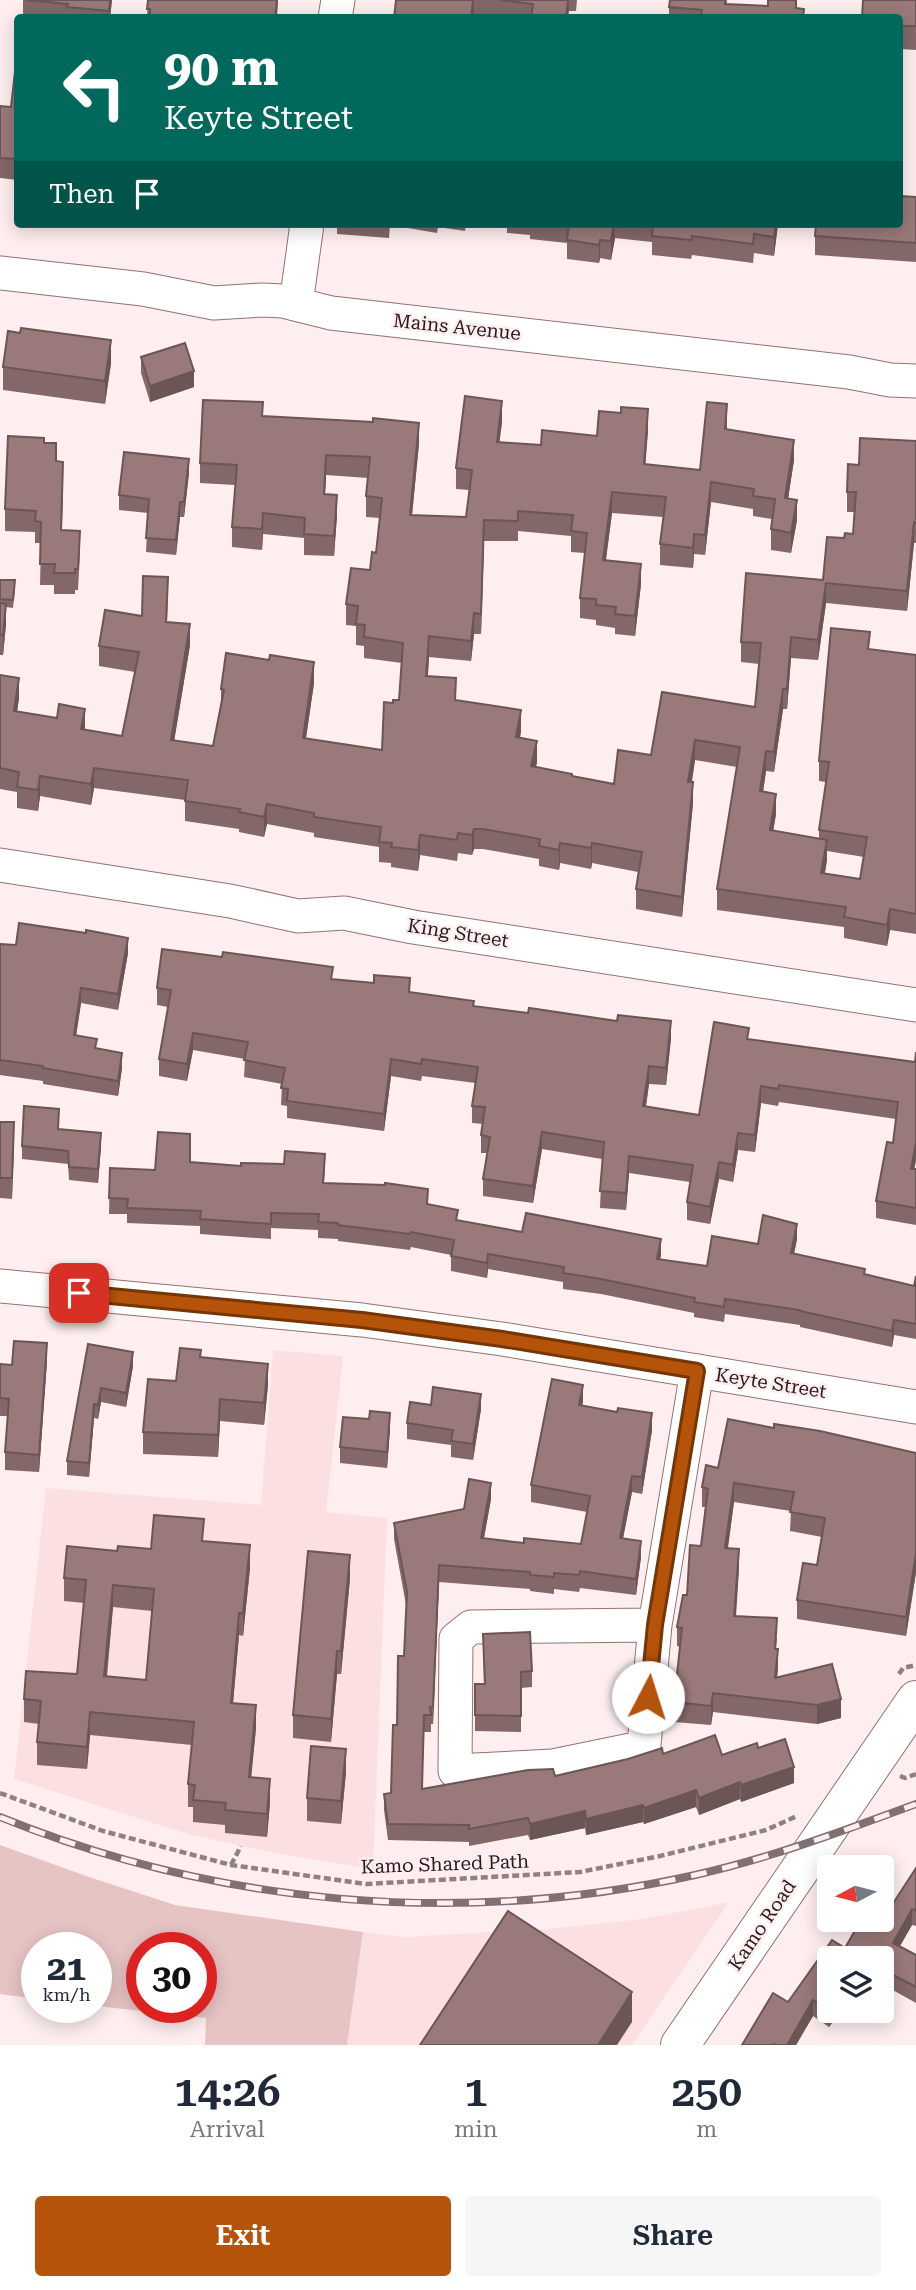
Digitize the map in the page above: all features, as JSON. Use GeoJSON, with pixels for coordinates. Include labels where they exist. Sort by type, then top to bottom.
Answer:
{"type":"FeatureCollection","features":[{"type":"Feature","properties":{"kind":"main road","name":"Kamo Road"},"geometry":{"type":"LineString","coordinates":[[680,2045],[914,1677]]}},
{"type":"Feature","properties":{"kind":"street"},"geometry":{"type":"LineString","coordinates":[[296,304],[306,228]]}},
{"type":"Feature","properties":{"kind":"street","name":"Mains Avenue"},"geometry":{"type":"LineString","coordinates":[[0,273],[143,289],[214,303],[273,300],[331,313],[916,381]]}},
{"type":"Feature","properties":{"kind":"street","name":"King Street"},"geometry":{"type":"LineString","coordinates":[[0,864],[230,901],[298,916],[356,915],[426,929],[916,1005]]}},
{"type":"Feature","properties":{"kind":"street","name":"Keyte Street"},"geometry":{"type":"LineString","coordinates":[[0,1286],[362,1320],[502,1339],[916,1407]]}},
{"type":"Feature","properties":{"kind":"street"},"geometry":{"type":"LineString","coordinates":[[655,1625],[471,1627],[456,1639],[455,1771],[553,1766],[644,1745],[655,1625],[697,1371]]}},
{"type":"Feature","properties":{"kind":"path","name":"Kamo Shared Path"},"geometry":{"type":"LineString","coordinates":[[0,1793],[103,1831],[231,1865],[366,1884],[580,1872],[766,1830],[796,1818],[805,1808]]}},
{"type":"Feature","properties":{"kind":"path"},"geometry":{"type":"LineString","coordinates":[[231,1865],[241,1846]]}},
{"type":"Feature","properties":{"kind":"shaded area"},"geometry":{"type":"Polygon","coordinates":[[[273,1350],[343,1356],[326,1512],[387,1518],[373,1869],[280,1854],[191,1835],[14,1779],[46,1488],[261,1505],[273,1350]]]}},
{"type":"Feature","properties":{"kind":"shaded area"},"geometry":{"type":"Polygon","coordinates":[[[0,1845],[175,1905],[363,1932],[347,2045],[205,2045],[206,2023],[217,2023],[217,1932],[126,1932],[126,2009],[112,2008],[112,1932],[21,1932],[21,1997],[0,1994],[0,1845]]]}},
{"type":"Feature","properties":{"kind":"shaded area"},"geometry":{"type":"Polygon","coordinates":[[[729,1902],[632,2045],[347,2045],[363,1932],[405,1937],[546,1929],[643,1919],[729,1902]]]}},
{"type":"Feature","properties":{"kind":"building"},"geometry":{"type":"Polygon","coordinates":[[[26,0],[110,0],[109,11],[26,0]]]}},
{"type":"Feature","properties":{"kind":"building"},"geometry":{"type":"Polygon","coordinates":[[[148,0],[277,0],[275,14],[150,14],[150,9],[147,9],[148,0]]]}},
{"type":"Feature","properties":{"kind":"building"},"geometry":{"type":"Polygon","coordinates":[[[396,0],[473,0],[471,14],[394,14],[396,0]]]}},
{"type":"Feature","properties":{"kind":"building"},"geometry":{"type":"Polygon","coordinates":[[[499,0],[568,0],[566,14],[532,14],[533,4],[499,0]]]}},
{"type":"Feature","properties":{"kind":"building"},"geometry":{"type":"Polygon","coordinates":[[[670,0],[725,0],[725,4],[768,6],[768,0],[796,0],[796,8],[804,9],[803,14],[701,14],[702,10],[669,7],[670,0]]]}},
{"type":"Feature","properties":{"kind":"building"},"geometry":{"type":"Polygon","coordinates":[[[863,0],[916,0],[916,26],[903,26],[903,14],[862,14],[863,0]]]}},
{"type":"Feature","properties":{"kind":"building"},"geometry":{"type":"Polygon","coordinates":[[[14,80],[14,159],[0,158],[0,106],[11,107],[14,80]]]}},
{"type":"Feature","properties":{"kind":"building"},"geometry":{"type":"Polygon","coordinates":[[[903,196],[916,197],[916,243],[815,236],[816,228],[903,228],[903,196]]]}},
{"type":"Feature","properties":{"kind":"building"},"geometry":{"type":"Polygon","coordinates":[[[568,228],[613,228],[611,241],[600,240],[599,245],[567,240],[568,228]]]}},
{"type":"Feature","properties":{"kind":"building"},"geometry":{"type":"Polygon","coordinates":[[[653,228],[775,228],[774,237],[754,234],[753,244],[692,236],[691,240],[652,236],[653,228]]]}},
{"type":"Feature","properties":{"kind":"building"},"geometry":{"type":"Polygon","coordinates":[[[21,328],[111,340],[105,381],[3,367],[8,331],[20,333],[21,328]]]}},
{"type":"Feature","properties":{"kind":"building"},"geometry":{"type":"Polygon","coordinates":[[[185,343],[194,371],[150,386],[141,357],[185,343]]]}},
{"type":"Feature","properties":{"kind":"building"},"geometry":{"type":"Polygon","coordinates":[[[465,396],[502,401],[497,442],[541,445],[542,430],[597,436],[599,411],[621,413],[621,407],[648,409],[644,464],[700,470],[707,402],[727,404],[725,429],[794,440],[785,498],[797,500],[791,533],[771,529],[775,499],[753,496],[754,489],[711,482],[705,535],[694,534],[693,548],[660,544],[666,497],[612,492],[603,560],[641,564],[635,616],[615,614],[616,607],[596,605],[596,599],[580,598],[587,533],[571,531],[573,515],[518,511],[518,521],[484,520],[481,614],[474,613],[471,641],[429,636],[426,676],[456,678],[455,700],[521,710],[516,737],[537,741],[531,766],[614,784],[618,750],[651,755],[662,692],[755,707],[761,643],[741,642],[746,573],[823,580],[827,537],[844,538],[845,533],[853,534],[856,492],[847,492],[848,464],[859,465],[860,438],[916,441],[916,523],[914,522],[907,591],[826,583],[818,640],[791,637],[787,689],[783,689],[774,752],[766,751],[760,791],[776,794],[770,830],[827,840],[821,873],[860,879],[867,837],[819,830],[829,762],[819,761],[831,628],[870,632],[868,649],[916,655],[916,914],[890,909],[887,925],[844,917],[846,907],[717,889],[740,747],[695,740],[688,782],[693,782],[682,897],[636,889],[642,852],[592,843],[591,848],[560,843],[559,850],[539,846],[540,839],[483,829],[474,829],[472,835],[458,833],[457,840],[420,835],[418,850],[391,847],[392,843],[379,842],[381,827],[314,817],[314,813],[267,804],[264,817],[239,812],[240,809],[185,801],[188,780],[94,768],[91,784],[40,776],[38,790],[17,787],[19,772],[0,768],[0,675],[19,678],[14,711],[57,718],[59,704],[85,709],[81,729],[122,736],[139,652],[99,646],[105,610],[142,616],[143,576],[168,577],[166,622],[190,624],[171,740],[213,746],[224,690],[221,689],[226,653],[269,660],[270,655],[314,662],[303,738],[382,750],[384,702],[393,703],[393,700],[399,700],[403,643],[364,637],[365,625],[356,624],[358,606],[346,604],[351,568],[370,570],[372,552],[376,553],[382,498],[366,496],[370,457],[326,455],[324,494],[337,495],[334,536],[304,534],[305,518],[263,513],[262,529],[232,527],[237,465],[200,463],[203,400],[263,402],[262,416],[373,422],[373,418],[419,423],[410,515],[466,517],[472,470],[456,468],[465,396]]]}},
{"type":"Feature","properties":{"kind":"building"},"geometry":{"type":"Polygon","coordinates":[[[8,436],[44,438],[44,443],[56,443],[56,461],[63,462],[61,530],[80,531],[78,569],[75,569],[75,573],[54,573],[55,564],[40,564],[41,522],[35,521],[36,511],[5,509],[8,436]]]}},
{"type":"Feature","properties":{"kind":"building"},"geometry":{"type":"Polygon","coordinates":[[[124,452],[189,459],[176,540],[146,538],[149,499],[119,495],[124,452]]]}},
{"type":"Feature","properties":{"kind":"building"},"geometry":{"type":"Polygon","coordinates":[[[0,580],[15,580],[13,600],[0,599],[0,580]]]}},
{"type":"Feature","properties":{"kind":"building"},"geometry":{"type":"Polygon","coordinates":[[[0,603],[6,604],[3,635],[0,635],[0,603]]]}},
{"type":"Feature","properties":{"kind":"building"},"geometry":{"type":"Polygon","coordinates":[[[19,923],[86,933],[86,930],[128,938],[118,994],[81,988],[74,1035],[97,1039],[95,1048],[122,1053],[118,1081],[0,1060],[0,944],[16,945],[19,923]]]}},
{"type":"Feature","properties":{"kind":"building"},"geometry":{"type":"Polygon","coordinates":[[[162,949],[222,957],[223,952],[333,967],[331,979],[374,983],[374,975],[410,978],[409,992],[474,1001],[473,1006],[528,1013],[529,1008],[617,1021],[618,1015],[671,1021],[666,1068],[649,1066],[643,1106],[699,1115],[714,1022],[749,1028],[747,1039],[915,1062],[916,1052],[916,1142],[911,1169],[916,1169],[916,1208],[876,1201],[887,1142],[893,1143],[898,1102],[779,1085],[778,1089],[761,1086],[755,1135],[738,1133],[733,1165],[719,1162],[710,1207],[687,1202],[693,1165],[629,1156],[626,1193],[600,1191],[604,1142],[542,1132],[533,1186],[483,1179],[490,1137],[481,1135],[485,1107],[472,1106],[478,1067],[422,1059],[421,1064],[391,1059],[384,1114],[287,1101],[288,1089],[281,1088],[285,1068],[244,1060],[248,1042],[193,1033],[187,1064],[159,1059],[171,990],[157,988],[162,949]]]}},
{"type":"Feature","properties":{"kind":"building"},"geometry":{"type":"Polygon","coordinates":[[[24,1106],[59,1109],[58,1129],[101,1133],[98,1169],[69,1167],[68,1151],[22,1146],[24,1106]]]}},
{"type":"Feature","properties":{"kind":"building"},"geometry":{"type":"Polygon","coordinates":[[[0,1122],[14,1122],[12,1178],[0,1178],[0,1122]]]}},
{"type":"Feature","properties":{"kind":"building"},"geometry":{"type":"Polygon","coordinates":[[[158,1132],[190,1134],[190,1162],[241,1166],[241,1163],[284,1164],[285,1151],[325,1154],[323,1183],[385,1183],[428,1189],[427,1204],[458,1210],[456,1220],[522,1232],[526,1213],[661,1239],[657,1259],[707,1266],[712,1236],[758,1244],[763,1215],[797,1224],[791,1253],[865,1269],[864,1274],[914,1286],[916,1276],[916,1324],[894,1320],[892,1331],[800,1310],[725,1299],[724,1307],[694,1302],[695,1298],[563,1273],[564,1267],[488,1254],[487,1263],[451,1256],[454,1240],[411,1232],[318,1222],[319,1214],[271,1213],[271,1224],[200,1219],[201,1211],[127,1208],[128,1199],[109,1198],[110,1168],[155,1170],[158,1132]]]}},
{"type":"Feature","properties":{"kind":"building"},"geometry":{"type":"Polygon","coordinates":[[[14,1341],[47,1343],[39,1455],[5,1452],[9,1399],[0,1398],[0,1364],[12,1365],[14,1341]]]}},
{"type":"Feature","properties":{"kind":"building"},"geometry":{"type":"Polygon","coordinates":[[[88,1344],[133,1352],[126,1393],[101,1388],[98,1405],[94,1404],[89,1463],[67,1461],[88,1344]]]}},
{"type":"Feature","properties":{"kind":"building"},"geometry":{"type":"Polygon","coordinates":[[[180,1348],[201,1350],[200,1357],[268,1364],[264,1403],[220,1399],[218,1435],[143,1432],[148,1379],[176,1381],[180,1348]]]}},
{"type":"Feature","properties":{"kind":"building"},"geometry":{"type":"Polygon","coordinates":[[[552,1379],[583,1385],[579,1405],[617,1412],[618,1408],[652,1413],[642,1477],[632,1476],[620,1538],[641,1541],[636,1579],[580,1571],[579,1575],[554,1573],[554,1577],[530,1575],[530,1572],[439,1565],[433,1707],[430,1707],[431,1715],[424,1715],[422,1789],[528,1770],[553,1769],[555,1776],[662,1748],[663,1754],[715,1735],[722,1755],[757,1743],[758,1748],[785,1739],[794,1767],[741,1785],[740,1782],[699,1798],[696,1790],[644,1808],[643,1805],[586,1819],[585,1811],[530,1824],[528,1818],[469,1829],[469,1825],[388,1824],[384,1794],[391,1793],[393,1725],[397,1725],[398,1656],[404,1656],[407,1592],[394,1523],[464,1509],[469,1479],[491,1483],[481,1538],[524,1543],[524,1538],[581,1544],[590,1496],[531,1485],[552,1379]]]}},
{"type":"Feature","properties":{"kind":"building"},"geometry":{"type":"Polygon","coordinates":[[[433,1387],[481,1394],[473,1444],[451,1441],[453,1430],[407,1423],[410,1402],[431,1405],[433,1387]]]}},
{"type":"Feature","properties":{"kind":"building"},"geometry":{"type":"Polygon","coordinates":[[[370,1411],[390,1413],[387,1452],[340,1447],[343,1417],[369,1419],[370,1411]]]}},
{"type":"Feature","properties":{"kind":"building"},"geometry":{"type":"Polygon","coordinates":[[[728,1419],[774,1428],[774,1424],[820,1431],[916,1453],[916,1553],[906,1617],[797,1600],[803,1563],[817,1565],[825,1518],[790,1512],[794,1492],[734,1483],[725,1548],[739,1549],[734,1616],[777,1618],[775,1678],[832,1664],[841,1699],[817,1705],[713,1693],[711,1706],[674,1702],[682,1628],[677,1627],[683,1595],[687,1595],[690,1545],[701,1546],[708,1489],[702,1487],[706,1465],[718,1468],[728,1419]]]}},
{"type":"Feature","properties":{"kind":"building"},"geometry":{"type":"Polygon","coordinates":[[[154,1515],[204,1519],[202,1541],[250,1545],[243,1613],[239,1613],[231,1703],[256,1705],[249,1777],[270,1779],[267,1814],[225,1810],[226,1803],[193,1800],[195,1785],[188,1784],[194,1722],[90,1712],[87,1747],[37,1742],[41,1701],[24,1699],[26,1671],[77,1674],[86,1580],[64,1578],[67,1546],[117,1551],[118,1546],[151,1549],[154,1515]],[[113,1585],[104,1676],[146,1680],[154,1589],[113,1585]]]}},
{"type":"Feature","properties":{"kind":"building"},"geometry":{"type":"Polygon","coordinates":[[[308,1551],[350,1555],[341,1651],[337,1651],[331,1719],[293,1715],[308,1551]]]}},
{"type":"Feature","properties":{"kind":"building"},"geometry":{"type":"Polygon","coordinates":[[[530,1632],[532,1671],[521,1672],[521,1716],[475,1715],[475,1684],[485,1684],[483,1634],[530,1632]]]}},
{"type":"Feature","properties":{"kind":"building"},"geometry":{"type":"Polygon","coordinates":[[[311,1746],[346,1749],[341,1801],[307,1798],[311,1746]]]}},
{"type":"Feature","properties":{"kind":"building"},"geometry":{"type":"Polygon","coordinates":[[[916,1868],[916,1911],[912,1909],[893,1943],[916,1955],[916,1987],[894,1975],[894,1946],[846,1946],[854,1932],[894,1932],[894,1902],[916,1868]]]}},
{"type":"Feature","properties":{"kind":"building"},"geometry":{"type":"Polygon","coordinates":[[[508,1911],[632,1992],[598,2045],[420,2045],[508,1911]]]}},
{"type":"Feature","properties":{"kind":"building"},"geometry":{"type":"Polygon","coordinates":[[[832,1940],[842,1946],[828,1946],[832,1940]]]}},
{"type":"Feature","properties":{"kind":"building"},"geometry":{"type":"Polygon","coordinates":[[[817,1961],[817,2003],[813,2000],[787,2045],[742,2045],[773,1993],[788,2002],[817,1961]]]}},
{"type":"Feature","properties":{"kind":"railway"},"geometry":{"type":"LineString","coordinates":[[0,1817],[84,1847],[169,1871],[255,1888],[343,1899],[431,1903],[519,1900],[608,1891],[695,1875],[779,1852],[916,1804]]}},
{"type":"Feature","properties":{"kind":"route"},"geometry":{"type":"LineString","coordinates":[[79,1293],[362,1320],[502,1339],[697,1371],[655,1625],[648,1697]]}}]}
